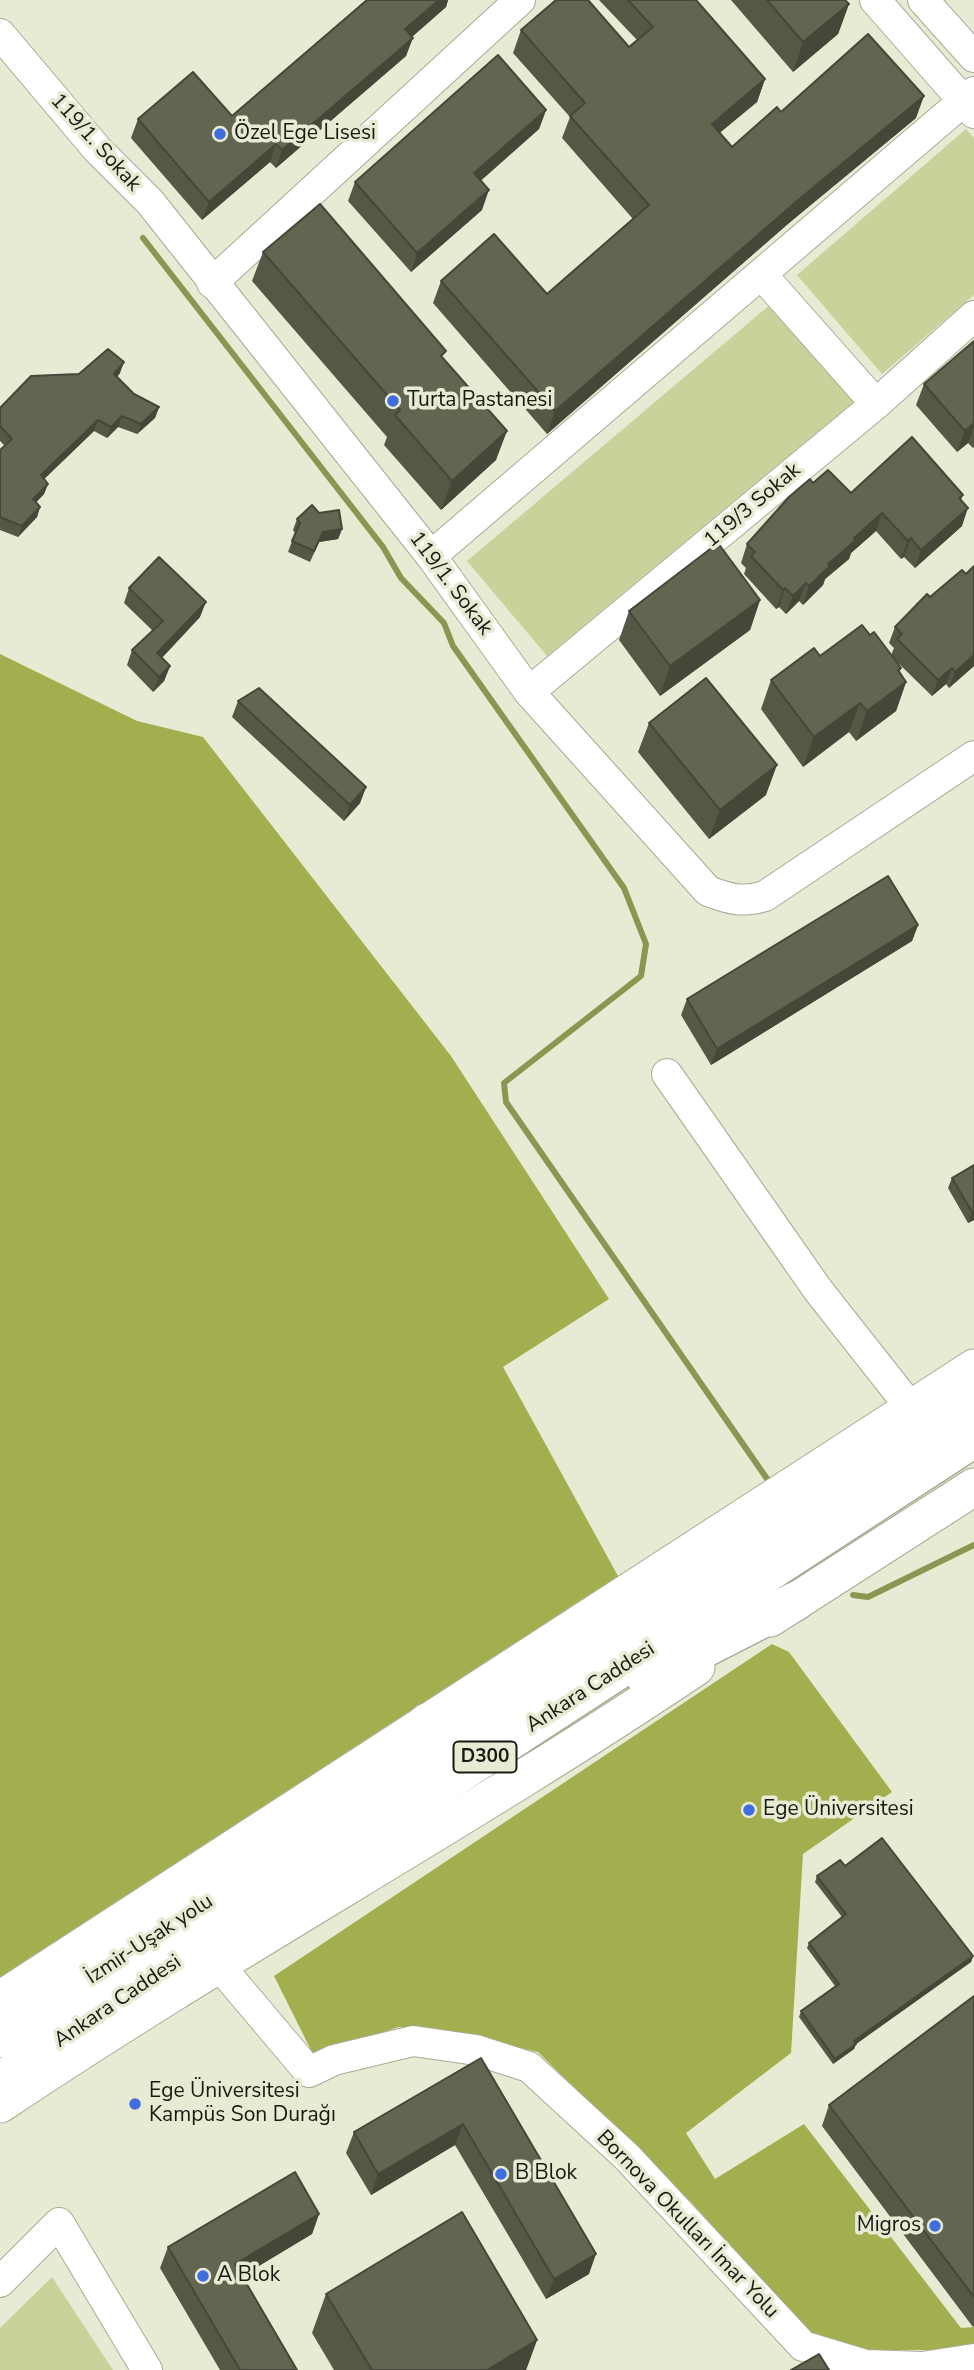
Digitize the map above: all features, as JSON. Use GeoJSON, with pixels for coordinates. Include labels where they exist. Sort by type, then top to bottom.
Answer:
{"type":"FeatureCollection","features":[{"type":"Feature","properties":{"kind":"highway","name":"Ankara Caddesi"},"geometry":{"type":"LineString","coordinates":[[300,1842],[974,1401]]}},
{"type":"Feature","properties":{"kind":"highway","name":"Ankara Caddesi"},"geometry":{"type":"LineString","coordinates":[[0,2081],[457,1775],[974,1438]]}},
{"type":"Feature","properties":{"kind":"highway"},"geometry":{"type":"LineString","coordinates":[[457,1775],[796,1601]]}},
{"type":"Feature","properties":{"kind":"highway"},"geometry":{"type":"LineString","coordinates":[[300,1842],[428,1722]]}},
{"type":"Feature","properties":{"kind":"highway","name":"İzmir-Uşak yolu"},"geometry":{"type":"LineString","coordinates":[[0,2038],[300,1842]]}},
{"type":"Feature","properties":{"kind":"main road"},"geometry":{"type":"LineString","coordinates":[[0,2000],[974,1368]]}},
{"type":"Feature","properties":{"kind":"main road","name":"Ankara Caddesi"},"geometry":{"type":"LineString","coordinates":[[0,2104],[217,1963],[609,1726],[974,1486]]}},
{"type":"Feature","properties":{"kind":"street"},"geometry":{"type":"LineString","coordinates":[[212,283],[520,0]]}},
{"type":"Feature","properties":{"kind":"street"},"geometry":{"type":"LineString","coordinates":[[431,556],[971,102],[875,0]]}},
{"type":"Feature","properties":{"kind":"street"},"geometry":{"type":"LineString","coordinates":[[923,0],[974,57]]}},
{"type":"Feature","properties":{"kind":"street","name":"119/1. Sokak"},"geometry":{"type":"LineString","coordinates":[[0,34],[97,149],[150,202],[431,556],[529,692],[708,891],[728,899],[748,901],[765,896],[974,756]]}},
{"type":"Feature","properties":{"kind":"street"},"geometry":{"type":"LineString","coordinates":[[762,275],[876,404]]}},
{"type":"Feature","properties":{"kind":"street","name":"119/3 Sokak"},"geometry":{"type":"LineString","coordinates":[[529,692],[876,404],[974,316]]}},
{"type":"Feature","properties":{"kind":"street"},"geometry":{"type":"LineString","coordinates":[[667,1074],[818,1290],[911,1408]]}},
{"type":"Feature","properties":{"kind":"street","name":"Bornova Okulları İmar Yolu"},"geometry":{"type":"LineString","coordinates":[[217,1963],[309,2072],[334,2060],[413,2041],[476,2050],[529,2067],[627,2157],[691,2222],[803,2346],[866,2365],[922,2367],[974,2359]]}},
{"type":"Feature","properties":{"kind":"street"},"geometry":{"type":"LineString","coordinates":[[0,2282],[59,2223],[147,2370]]}},
{"type":"Feature","properties":{"kind":"green space"},"geometry":{"type":"Polygon","coordinates":[[[966,129],[974,138],[974,295],[882,374],[797,275],[966,129]]]}},
{"type":"Feature","properties":{"kind":"green space"},"geometry":{"type":"Polygon","coordinates":[[[772,303],[857,399],[547,656],[467,561],[772,303]]]}},
{"type":"Feature","properties":{"kind":"green space"},"geometry":{"type":"Polygon","coordinates":[[[0,654],[137,721],[203,737],[451,1056],[609,1299],[503,1367],[618,1576],[0,1977],[0,654]]]}},
{"type":"Feature","properties":{"kind":"green space"},"geometry":{"type":"Polygon","coordinates":[[[772,1644],[789,1652],[892,1792],[803,1854],[791,2053],[686,2133],[715,2179],[804,2124],[961,2328],[974,2327],[974,2346],[936,2350],[860,2350],[812,2335],[690,2201],[538,2052],[439,2029],[399,2027],[313,2054],[274,1976],[772,1644]]]}},
{"type":"Feature","properties":{"kind":"green space"},"geometry":{"type":"Polygon","coordinates":[[[52,2277],[113,2370],[0,2370],[0,2328],[52,2277]]]}},
{"type":"Feature","properties":{"kind":"building"},"geometry":{"type":"Polygon","coordinates":[[[367,0],[439,0],[405,29],[413,38],[282,150],[276,144],[209,202],[138,119],[193,72],[232,116],[367,0]]]}},
{"type":"Feature","properties":{"kind":"building"},"geometry":{"type":"Polygon","coordinates":[[[556,0],[588,0],[629,47],[653,27],[628,0],[696,0],[765,79],[712,124],[732,147],[777,107],[781,112],[868,34],[924,96],[797,201],[555,411],[441,281],[494,234],[547,294],[649,205],[570,116],[585,103],[521,30],[556,0]]]}},
{"type":"Feature","properties":{"kind":"building"},"geometry":{"type":"Polygon","coordinates":[[[767,0],[845,0],[849,4],[803,42],[767,0]]]}},
{"type":"Feature","properties":{"kind":"building"},"geometry":{"type":"Polygon","coordinates":[[[498,55],[546,110],[474,173],[489,190],[417,253],[355,182],[498,55]]]}},
{"type":"Feature","properties":{"kind":"building"},"geometry":{"type":"Polygon","coordinates":[[[320,204],[446,351],[441,356],[507,431],[452,481],[395,415],[400,410],[263,252],[320,204]]]}},
{"type":"Feature","properties":{"kind":"building"},"geometry":{"type":"Polygon","coordinates":[[[974,341],[974,423],[965,431],[924,384],[974,341]]]}},
{"type":"Feature","properties":{"kind":"building"},"geometry":{"type":"Polygon","coordinates":[[[108,349],[124,362],[114,374],[134,394],[159,407],[141,424],[122,416],[111,427],[98,420],[41,475],[48,484],[33,499],[40,507],[22,526],[0,517],[0,450],[12,439],[0,426],[0,408],[31,376],[79,374],[108,349]]]}},
{"type":"Feature","properties":{"kind":"building"},"geometry":{"type":"Polygon","coordinates":[[[912,437],[963,495],[959,498],[968,508],[921,550],[911,538],[908,541],[882,513],[828,564],[830,566],[809,586],[806,583],[793,596],[785,588],[783,590],[751,556],[755,552],[747,544],[789,497],[810,479],[813,483],[828,470],[851,493],[912,437]]]}},
{"type":"Feature","properties":{"kind":"building"},"geometry":{"type":"Polygon","coordinates":[[[312,505],[319,513],[339,510],[342,529],[323,532],[314,551],[292,541],[300,523],[297,519],[312,505]]]}},
{"type":"Feature","properties":{"kind":"building"},"geometry":{"type":"Polygon","coordinates":[[[718,543],[760,600],[670,666],[629,611],[718,543]]]}},
{"type":"Feature","properties":{"kind":"building"},"geometry":{"type":"Polygon","coordinates":[[[159,557],[206,602],[157,653],[170,666],[159,677],[132,650],[163,621],[129,588],[159,557]]]}},
{"type":"Feature","properties":{"kind":"building"},"geometry":{"type":"Polygon","coordinates":[[[974,566],[974,655],[955,672],[952,668],[938,680],[897,639],[902,634],[895,627],[927,594],[930,597],[962,570],[966,574],[974,566]]]}},
{"type":"Feature","properties":{"kind":"building"},"geometry":{"type":"Polygon","coordinates":[[[862,625],[870,635],[874,632],[901,668],[898,670],[906,682],[867,711],[860,703],[814,737],[771,680],[814,648],[820,656],[862,625]]]}},
{"type":"Feature","properties":{"kind":"building"},"geometry":{"type":"Polygon","coordinates":[[[706,678],[777,765],[720,810],[649,723],[706,678]]]}},
{"type":"Feature","properties":{"kind":"building"},"geometry":{"type":"Polygon","coordinates":[[[259,688],[366,787],[350,805],[238,701],[259,688]]]}},
{"type":"Feature","properties":{"kind":"building"},"geometry":{"type":"Polygon","coordinates":[[[888,876],[918,925],[717,1049],[687,999],[888,876]]]}},
{"type":"Feature","properties":{"kind":"building"},"geometry":{"type":"Polygon","coordinates":[[[974,1165],[974,1211],[972,1212],[952,1178],[974,1165]]]}},
{"type":"Feature","properties":{"kind":"building"},"geometry":{"type":"Polygon","coordinates":[[[882,1838],[973,1956],[854,2041],[856,2044],[835,2059],[801,2011],[839,1984],[809,1943],[846,1914],[817,1876],[840,1860],[845,1866],[882,1838]]]}},
{"type":"Feature","properties":{"kind":"building","name":"Migros"},"geometry":{"type":"Polygon","coordinates":[[[974,1996],[974,2297],[829,2105],[974,1996]]]}},
{"type":"Feature","properties":{"kind":"building","name":"B Blok"},"geometry":{"type":"Polygon","coordinates":[[[481,2058],[596,2254],[554,2279],[463,2124],[378,2174],[354,2132],[481,2058]]]}},
{"type":"Feature","properties":{"kind":"building","name":"A Blok"},"geometry":{"type":"Polygon","coordinates":[[[295,2172],[319,2214],[235,2264],[297,2370],[240,2370],[168,2247],[295,2172]]]}},
{"type":"Feature","properties":{"kind":"building"},"geometry":{"type":"Polygon","coordinates":[[[462,2212],[537,2340],[487,2370],[372,2370],[326,2294],[462,2212]]]}},
{"type":"Feature","properties":{"kind":"building"},"geometry":{"type":"Polygon","coordinates":[[[819,2354],[829,2370],[791,2370],[819,2354]]]}},
{"type":"Feature","properties":{"kind":"waterway"},"geometry":{"type":"LineString","coordinates":[[143,238],[383,547],[401,578],[444,623],[453,646],[624,888],[646,944],[641,976],[504,1083],[506,1102],[772,1486]]}},
{"type":"Feature","properties":{"kind":"waterway"},"geometry":{"type":"LineString","coordinates":[[853,1595],[868,1597],[974,1545]]}},
{"type":"Feature","properties":{"kind":"place","name":"Özel Ege Lisesi"},"geometry":{"type":"Point","coordinates":[220,134]}},
{"type":"Feature","properties":{"kind":"place","name":"Turta Pastanesi"},"geometry":{"type":"Point","coordinates":[393,401]}},
{"type":"Feature","properties":{"kind":"place","name":"Ege Üniversitesi"},"geometry":{"type":"Point","coordinates":[749,1810]}},
{"type":"Feature","properties":{"kind":"place","name":"Ege Üniversitesi Kampüs Son Durağı"},"geometry":{"type":"Point","coordinates":[135,2104]}},
{"type":"Feature","properties":{"kind":"place","name":"B Blok"},"geometry":{"type":"Point","coordinates":[501,2174]}},
{"type":"Feature","properties":{"kind":"place","name":"Migros"},"geometry":{"type":"Point","coordinates":[935,2226]}},
{"type":"Feature","properties":{"kind":"place","name":"A Blok"},"geometry":{"type":"Point","coordinates":[203,2276]}}]}
